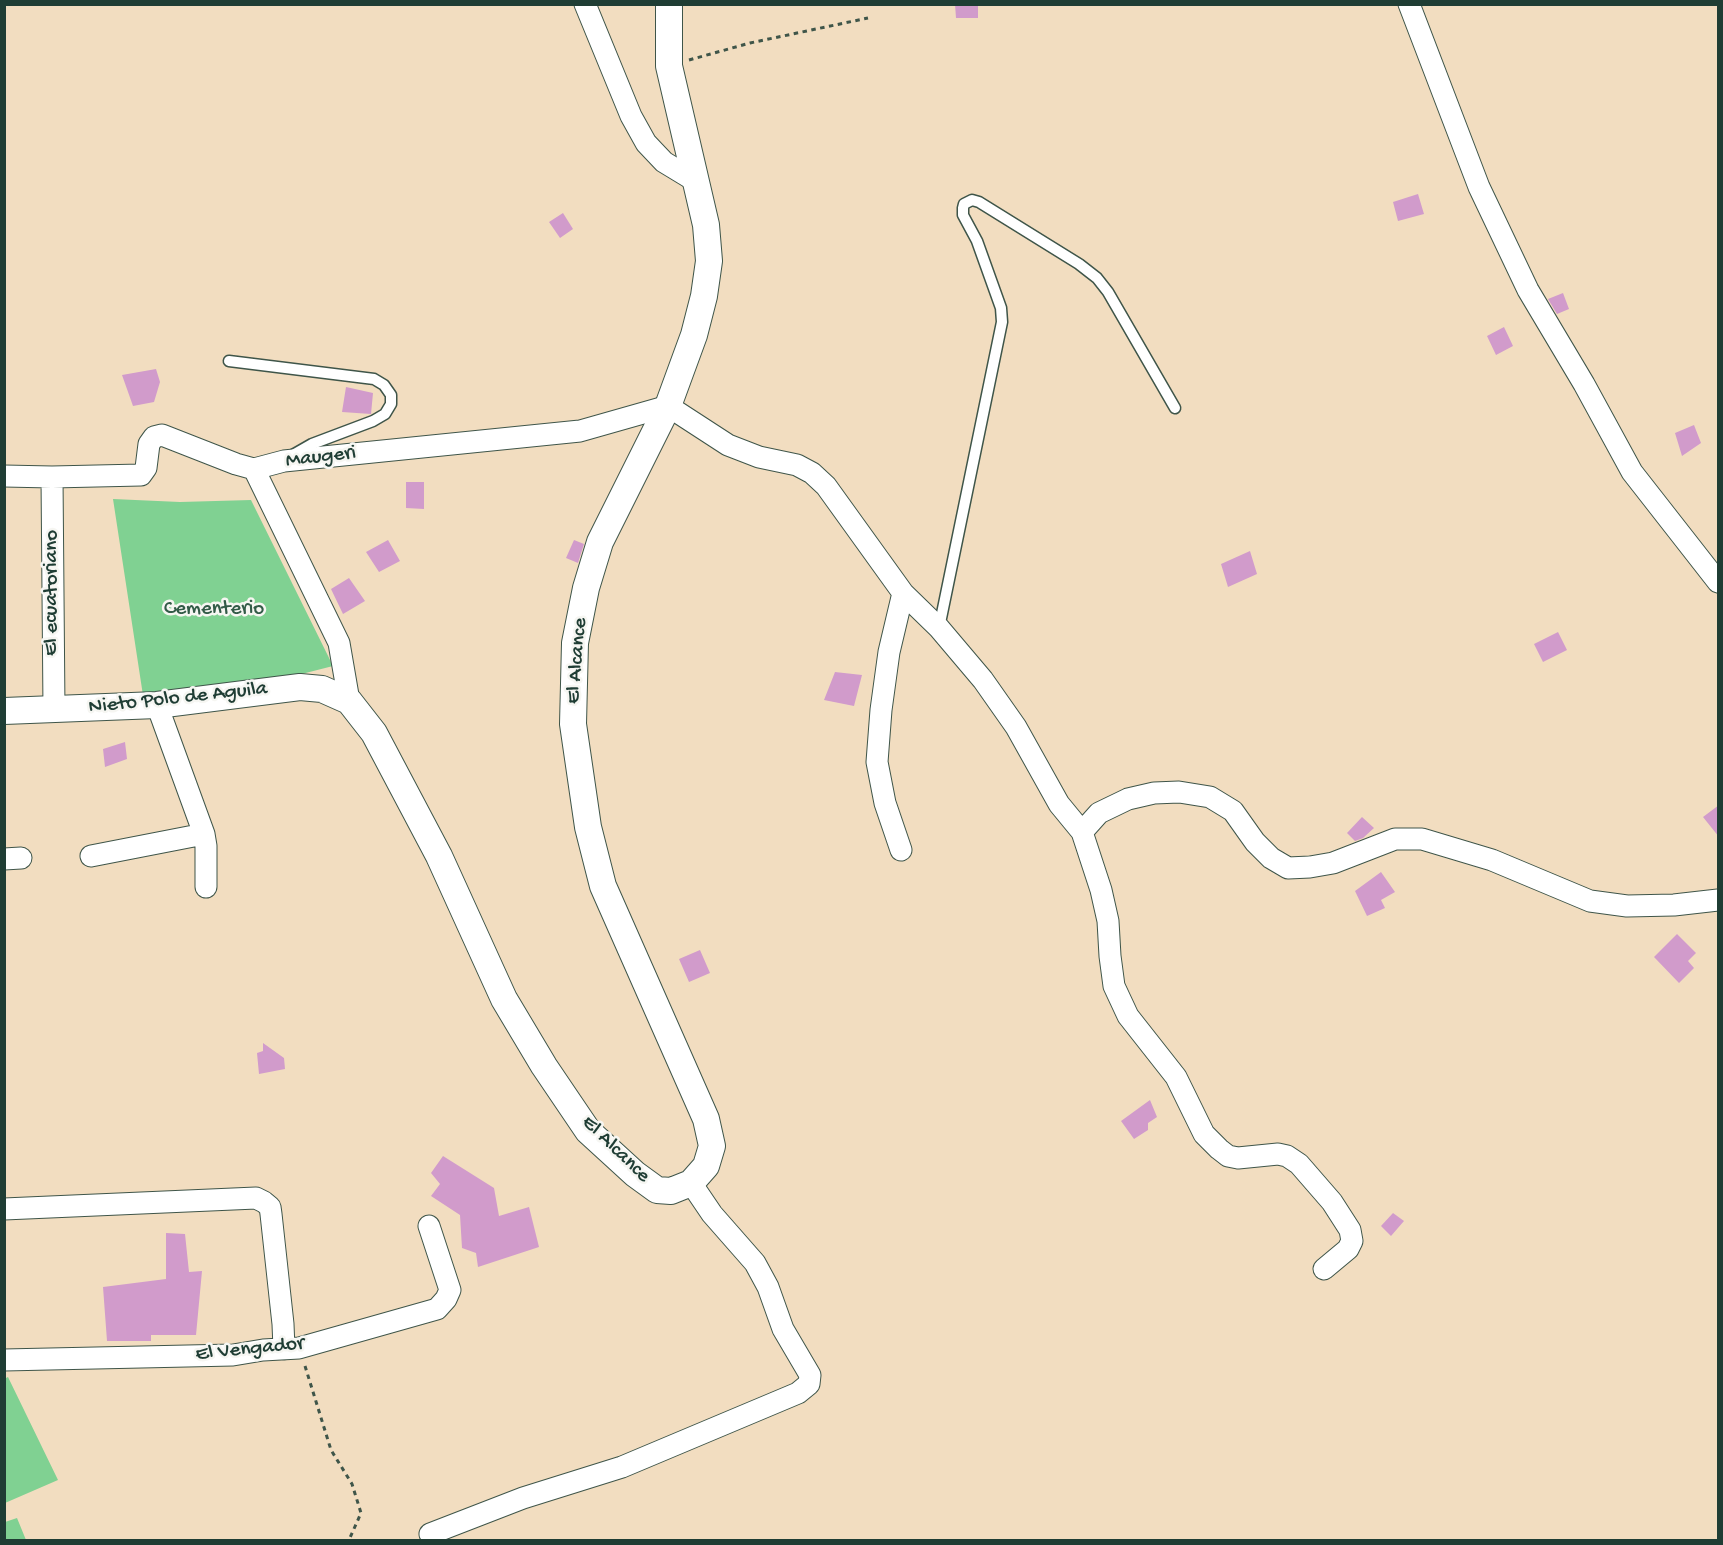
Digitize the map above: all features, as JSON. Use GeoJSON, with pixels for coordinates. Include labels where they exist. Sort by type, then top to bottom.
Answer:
{"type":"FeatureCollection","features":[{"type":"Feature","properties":{"kind":"street"},"geometry":{"type":"LineString","coordinates":[[585,4],[631,116],[646,143],[664,162],[697,182]]}},
{"type":"Feature","properties":{"kind":"street","name":"El Alcance"},"geometry":{"type":"LineString","coordinates":[[254,469],[339,644],[349,701],[374,734],[439,856],[504,999],[544,1066],[588,1131],[635,1174],[657,1190],[671,1191],[691,1182],[706,1166],[712,1146],[706,1119],[603,886],[588,827],[573,724],[575,643],[585,588],[600,542],[668,406],[694,335],[706,284],[709,261],[706,225],[669,66],[669,4]]}},
{"type":"Feature","properties":{"kind":"street"},"geometry":{"type":"LineString","coordinates":[[1409,4],[1479,187],[1528,290],[1584,384],[1632,472],[1719,582]]}},
{"type":"Feature","properties":{"kind":"street"},"geometry":{"type":"LineString","coordinates":[[668,406],[728,445],[744,452],[797,465],[812,473],[826,486],[903,593],[939,628],[983,680],[1016,727],[1059,804],[1082,832],[1101,890],[1108,921],[1114,986],[1128,1016],[1176,1077],[1204,1134],[1219,1149],[1238,1158],[1278,1154],[1287,1156],[1299,1164],[1332,1202],[1350,1230],[1352,1241],[1348,1249],[1324,1269]]}},
{"type":"Feature","properties":{"kind":"street","name":"Maugeri"},"geometry":{"type":"LineString","coordinates":[[254,469],[284,461],[580,430],[668,406]]}},
{"type":"Feature","properties":{"kind":"street"},"geometry":{"type":"LineString","coordinates":[[4,476],[141,475],[146,468],[149,444],[154,437],[162,435],[254,469]]}},
{"type":"Feature","properties":{"kind":"street","name":"El ecuatoriano"},"geometry":{"type":"LineString","coordinates":[[52,477],[54,710]]}},
{"type":"Feature","properties":{"kind":"street"},"geometry":{"type":"LineString","coordinates":[[901,850],[885,803],[877,762],[889,652],[903,593]]}},
{"type":"Feature","properties":{"kind":"street","name":"Nieto Polo de Aguila"},"geometry":{"type":"LineString","coordinates":[[4,711],[157,705],[300,687],[322,689],[349,701]]}},
{"type":"Feature","properties":{"kind":"street"},"geometry":{"type":"LineString","coordinates":[[157,705],[204,834],[206,887]]}},
{"type":"Feature","properties":{"kind":"street"},"geometry":{"type":"LineString","coordinates":[[1082,832],[1099,813],[1128,799],[1154,793],[1179,792],[1210,797],[1233,812],[1255,842],[1271,858],[1288,868],[1334,863],[1395,839],[1422,839],[1492,860],[1590,901],[1626,906],[1674,905],[1719,900]]}},
{"type":"Feature","properties":{"kind":"street"},"geometry":{"type":"LineString","coordinates":[[91,856],[204,834]]}},
{"type":"Feature","properties":{"kind":"street"},"geometry":{"type":"LineString","coordinates":[[430,1534],[523,1498],[622,1467],[798,1393],[809,1384],[810,1375],[783,1329],[768,1287],[755,1263],[712,1214],[691,1182]]}},
{"type":"Feature","properties":{"kind":"street"},"geometry":{"type":"LineString","coordinates":[[4,1209],[256,1198],[270,1207],[283,1324],[291,1348]]}},
{"type":"Feature","properties":{"kind":"street","name":"El Vengador"},"geometry":{"type":"LineString","coordinates":[[4,1360],[233,1355],[291,1348],[436,1309],[446,1299],[450,1290],[429,1226]]}},
{"type":"Feature","properties":{"kind":"lane"},"geometry":{"type":"LineString","coordinates":[[939,628],[1002,322],[1001,308],[977,241],[963,215],[964,204],[976,200],[1079,264],[1097,278],[1108,292],[1175,408]]}},
{"type":"Feature","properties":{"kind":"lane"},"geometry":{"type":"LineString","coordinates":[[229,361],[374,379],[384,385],[391,396],[391,405],[385,414],[373,421],[312,444],[284,461]]}},
{"type":"Feature","properties":{"kind":"path"},"geometry":{"type":"LineString","coordinates":[[669,66],[704,54],[868,18]]}},
{"type":"Feature","properties":{"kind":"path"},"geometry":{"type":"LineString","coordinates":[[291,1348],[331,1450],[352,1484],[362,1513],[349,1540]]}},
{"type":"Feature","properties":{"kind":"green space","name":"Cementerio"},"geometry":{"type":"Polygon","coordinates":[[[113,499],[180,502],[251,500],[333,666],[235,691],[144,702],[113,499]]]}},
{"type":"Feature","properties":{"kind":"green space"},"geometry":{"type":"Polygon","coordinates":[[[8,1377],[58,1480],[5,1503],[4,1379],[8,1377]]]}},
{"type":"Feature","properties":{"kind":"green space"},"geometry":{"type":"Polygon","coordinates":[[[17,1518],[26,1540],[5,1540],[5,1522],[17,1518]]]}},
{"type":"Feature","properties":{"kind":"building"},"geometry":{"type":"Polygon","coordinates":[[[955,4],[978,4],[978,18],[956,18],[955,4]]]}},
{"type":"Feature","properties":{"kind":"building"},"geometry":{"type":"Polygon","coordinates":[[[1418,194],[1424,214],[1398,221],[1393,202],[1418,194]]]}},
{"type":"Feature","properties":{"kind":"building"},"geometry":{"type":"Polygon","coordinates":[[[563,213],[573,229],[560,238],[549,222],[563,213]]]}},
{"type":"Feature","properties":{"kind":"building"},"geometry":{"type":"Polygon","coordinates":[[[1563,293],[1569,309],[1557,314],[1548,299],[1563,293]]]}},
{"type":"Feature","properties":{"kind":"building"},"geometry":{"type":"Polygon","coordinates":[[[1504,327],[1513,346],[1496,355],[1487,336],[1504,327]]]}},
{"type":"Feature","properties":{"kind":"building"},"geometry":{"type":"Polygon","coordinates":[[[156,369],[160,382],[154,402],[133,406],[122,375],[156,369]]]}},
{"type":"Feature","properties":{"kind":"building"},"geometry":{"type":"Polygon","coordinates":[[[346,387],[373,393],[371,414],[342,412],[346,387]]]}},
{"type":"Feature","properties":{"kind":"building"},"geometry":{"type":"Polygon","coordinates":[[[1694,425],[1701,443],[1682,456],[1675,433],[1694,425]]]}},
{"type":"Feature","properties":{"kind":"building"},"geometry":{"type":"Polygon","coordinates":[[[406,482],[424,482],[424,509],[406,508],[406,482]]]}},
{"type":"Feature","properties":{"kind":"building"},"geometry":{"type":"Polygon","coordinates":[[[388,540],[400,561],[379,572],[366,552],[388,540]]]}},
{"type":"Feature","properties":{"kind":"building"},"geometry":{"type":"Polygon","coordinates":[[[574,540],[584,544],[578,563],[566,558],[574,540]]]}},
{"type":"Feature","properties":{"kind":"building"},"geometry":{"type":"Polygon","coordinates":[[[1250,551],[1257,574],[1228,587],[1221,564],[1250,551]]]}},
{"type":"Feature","properties":{"kind":"building"},"geometry":{"type":"Polygon","coordinates":[[[349,578],[365,601],[343,614],[331,589],[349,578]]]}},
{"type":"Feature","properties":{"kind":"building"},"geometry":{"type":"Polygon","coordinates":[[[1558,632],[1567,650],[1543,662],[1534,644],[1558,632]]]}},
{"type":"Feature","properties":{"kind":"building"},"geometry":{"type":"Polygon","coordinates":[[[835,672],[862,675],[854,706],[824,700],[835,672]]]}},
{"type":"Feature","properties":{"kind":"building"},"geometry":{"type":"Polygon","coordinates":[[[125,742],[127,759],[105,767],[103,749],[125,742]]]}},
{"type":"Feature","properties":{"kind":"building"},"geometry":{"type":"Polygon","coordinates":[[[1719,805],[1719,837],[1703,817],[1719,805]]]}},
{"type":"Feature","properties":{"kind":"building"},"geometry":{"type":"Polygon","coordinates":[[[1362,817],[1374,828],[1363,838],[1355,841],[1347,833],[1362,817]]]}},
{"type":"Feature","properties":{"kind":"building"},"geometry":{"type":"Polygon","coordinates":[[[1381,872],[1395,892],[1381,900],[1385,908],[1367,916],[1355,891],[1381,872]]]}},
{"type":"Feature","properties":{"kind":"building"},"geometry":{"type":"Polygon","coordinates":[[[1677,934],[1696,953],[1688,961],[1694,968],[1679,983],[1654,957],[1677,934]]]}},
{"type":"Feature","properties":{"kind":"building"},"geometry":{"type":"Polygon","coordinates":[[[700,950],[710,973],[689,982],[679,959],[700,950]]]}},
{"type":"Feature","properties":{"kind":"building"},"geometry":{"type":"Polygon","coordinates":[[[263,1043],[284,1058],[285,1069],[259,1074],[257,1053],[263,1051],[263,1043]]]}},
{"type":"Feature","properties":{"kind":"building"},"geometry":{"type":"Polygon","coordinates":[[[1150,1100],[1157,1117],[1148,1123],[1148,1130],[1134,1139],[1121,1121],[1150,1100]]]}},
{"type":"Feature","properties":{"kind":"building"},"geometry":{"type":"Polygon","coordinates":[[[443,1156],[494,1188],[499,1216],[529,1207],[539,1247],[478,1267],[476,1253],[462,1248],[460,1215],[431,1196],[440,1184],[431,1173],[443,1156]]]}},
{"type":"Feature","properties":{"kind":"building"},"geometry":{"type":"Polygon","coordinates":[[[1393,1213],[1404,1221],[1391,1236],[1381,1226],[1393,1213]]]}},
{"type":"Feature","properties":{"kind":"building"},"geometry":{"type":"Polygon","coordinates":[[[166,1233],[185,1234],[189,1272],[202,1271],[196,1335],[151,1335],[151,1341],[107,1341],[103,1287],[166,1279],[166,1233]]]}}]}
